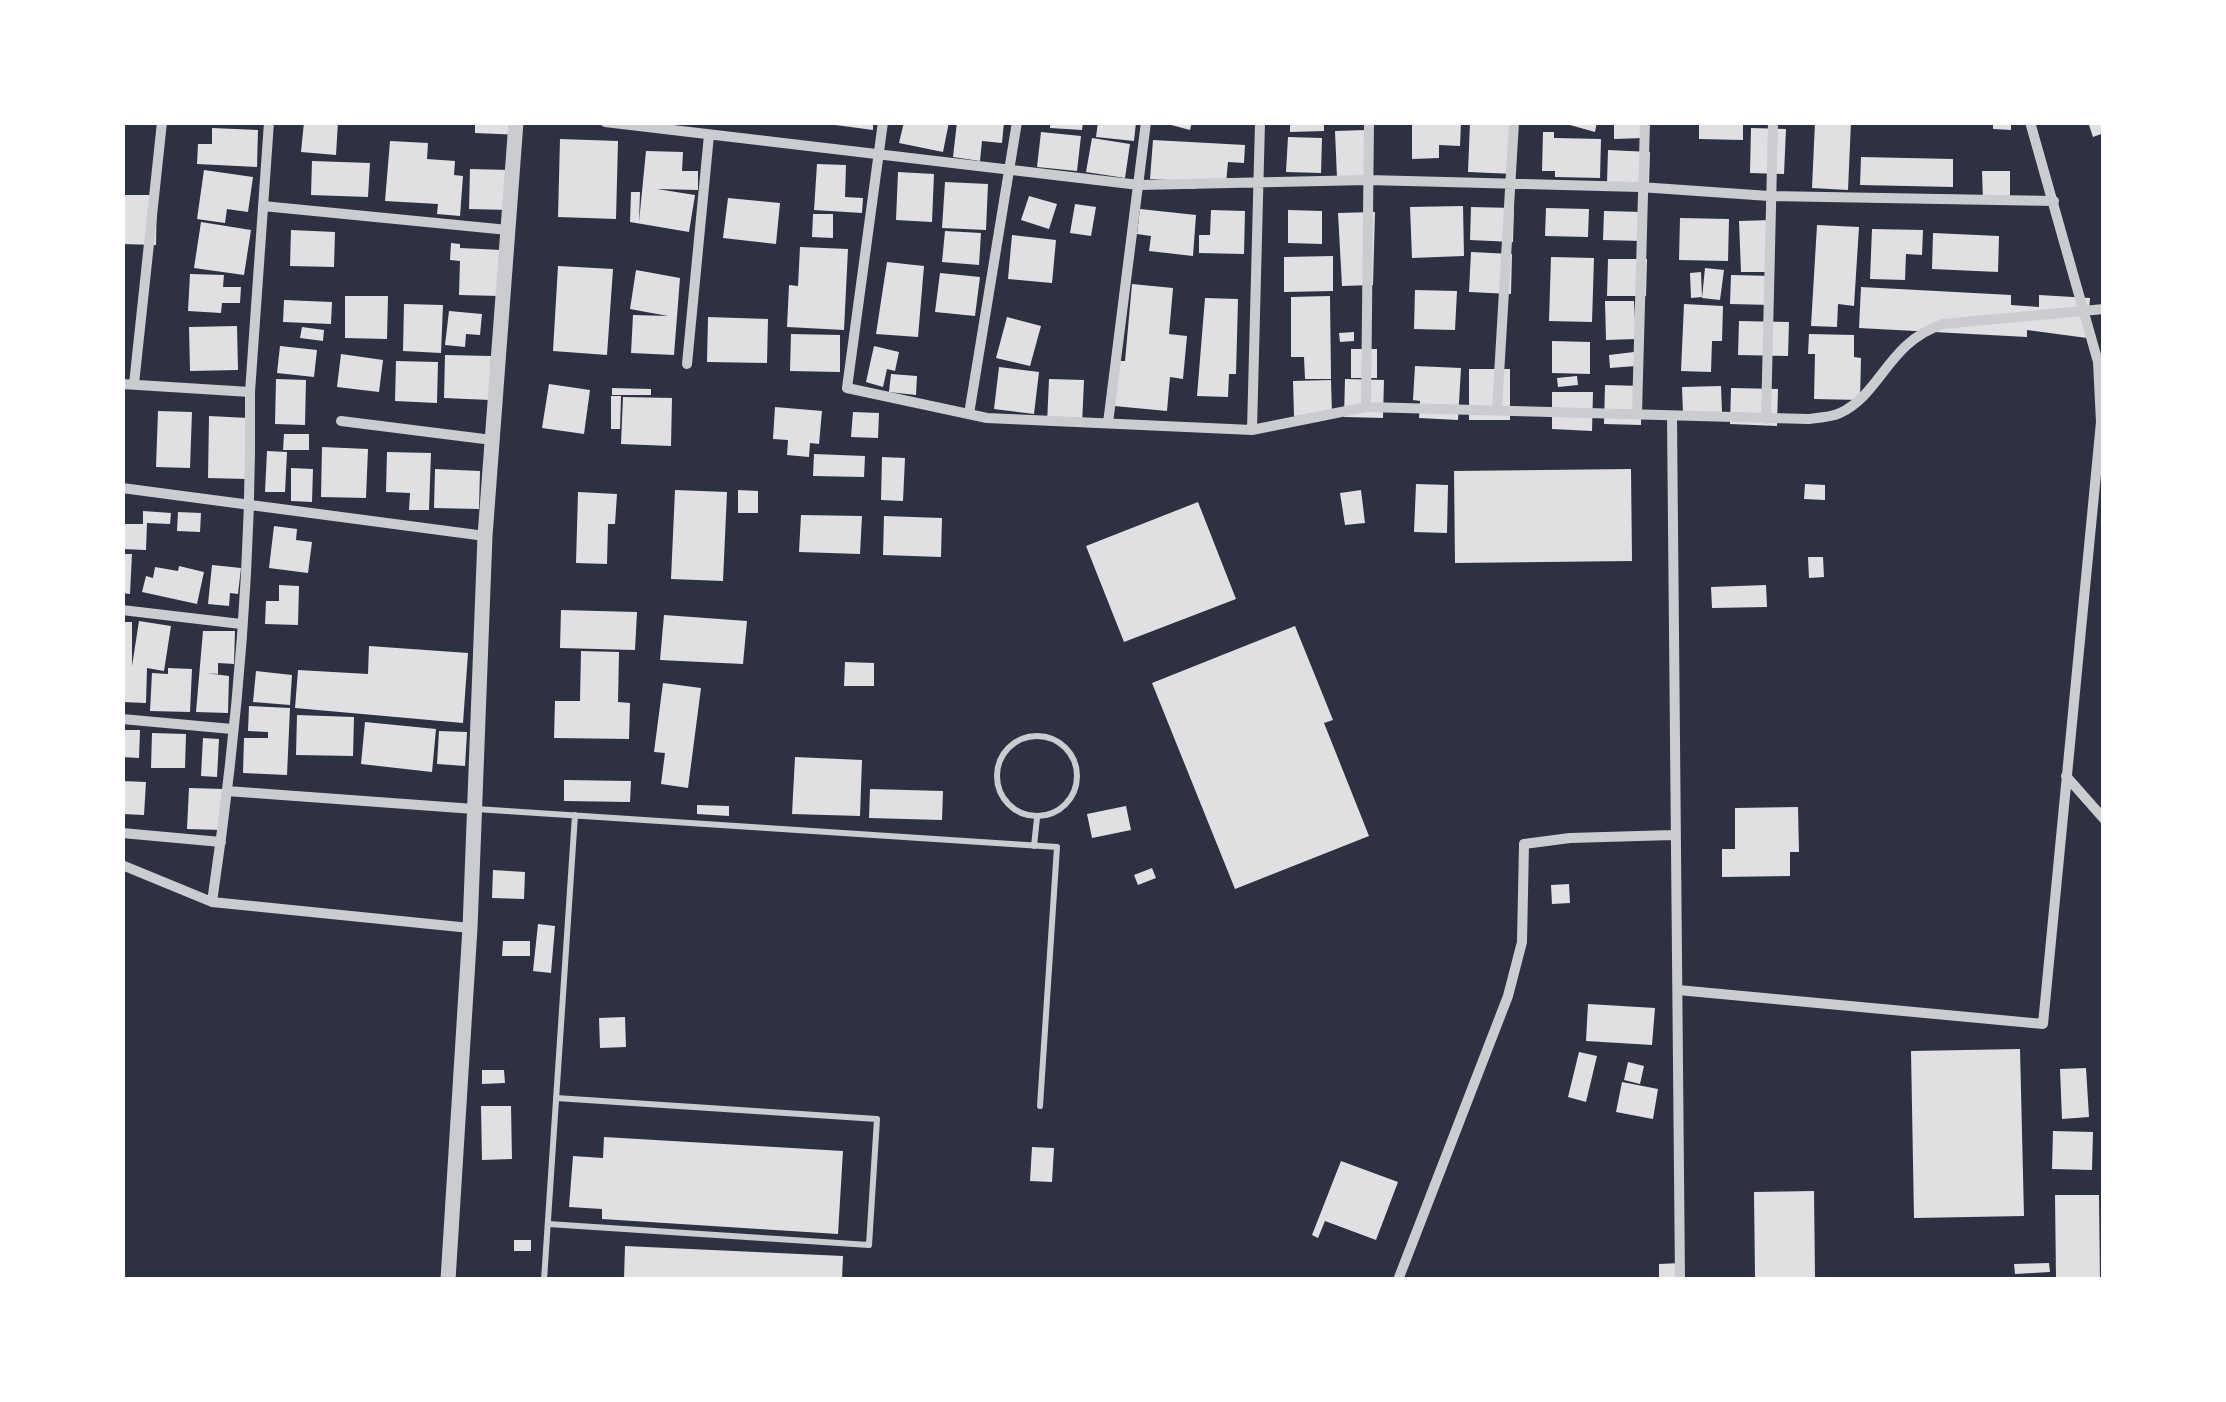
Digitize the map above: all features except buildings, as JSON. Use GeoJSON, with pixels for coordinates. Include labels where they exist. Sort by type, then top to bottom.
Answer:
{"type":"FeatureCollection","features":[{"type":"Feature","properties":{"kind":"street"},"geometry":{"type":"LineString","coordinates":[[162,122],[128,384],[250,392]]}},
{"type":"Feature","properties":{"kind":"street"},"geometry":{"type":"LineString","coordinates":[[212,902],[227,791],[252,506],[250,392],[268,122]]}},
{"type":"Feature","properties":{"kind":"street"},"geometry":{"type":"LineString","coordinates":[[448,1280],[470,928],[484,536],[516,122]]}},
{"type":"Feature","properties":{"kind":"street"},"geometry":{"type":"LineString","coordinates":[[605,122],[1139,185],[1368,180],[1640,187],[1769,196],[2054,201]]}},
{"type":"Feature","properties":{"kind":"street"},"geometry":{"type":"LineString","coordinates":[[883,122],[847,388],[969,414],[1252,430],[1366,407],[1808,420],[1840,413],[1898,349],[1924,330],[1943,324],[2084,314],[2104,309]]}},
{"type":"Feature","properties":{"kind":"street"},"geometry":{"type":"LineString","coordinates":[[969,414],[1017,122]]}},
{"type":"Feature","properties":{"kind":"street"},"geometry":{"type":"LineString","coordinates":[[1108,423],[1146,122]]}},
{"type":"Feature","properties":{"kind":"street"},"geometry":{"type":"LineString","coordinates":[[1252,430],[1260,122]]}},
{"type":"Feature","properties":{"kind":"street"},"geometry":{"type":"LineString","coordinates":[[1366,407],[1369,122]]}},
{"type":"Feature","properties":{"kind":"street"},"geometry":{"type":"LineString","coordinates":[[1497,409],[1514,122]]}},
{"type":"Feature","properties":{"kind":"street"},"geometry":{"type":"LineString","coordinates":[[1637,413],[1644,122]]}},
{"type":"Feature","properties":{"kind":"street"},"geometry":{"type":"LineString","coordinates":[[1766,419],[1773,122]]}},
{"type":"Feature","properties":{"kind":"street"},"geometry":{"type":"LineString","coordinates":[[1678,990],[2043,1024],[2101,432],[2098,362],[2030,122]]}},
{"type":"Feature","properties":{"kind":"street"},"geometry":{"type":"LineString","coordinates":[[687,364],[709,135]]}},
{"type":"Feature","properties":{"kind":"street"},"geometry":{"type":"LineString","coordinates":[[263,206],[508,230]]}},
{"type":"Feature","properties":{"kind":"street"},"geometry":{"type":"LineString","coordinates":[[1672,417],[1680,1280]]}},
{"type":"Feature","properties":{"kind":"street"},"geometry":{"type":"LineString","coordinates":[[340,420],[492,440]]}},
{"type":"Feature","properties":{"kind":"street"},"geometry":{"type":"LineString","coordinates":[[122,488],[484,536]]}},
{"type":"Feature","properties":{"kind":"street"},"geometry":{"type":"LineString","coordinates":[[122,610],[241,624]]}},
{"type":"Feature","properties":{"kind":"street"},"geometry":{"type":"LineString","coordinates":[[122,719],[232,729]]}},
{"type":"Feature","properties":{"kind":"street"},"geometry":{"type":"LineString","coordinates":[[2066,776],[2104,819]]}},
{"type":"Feature","properties":{"kind":"street"},"geometry":{"type":"LineString","coordinates":[[227,791],[474,808]]}},
{"type":"Feature","properties":{"kind":"street"},"geometry":{"type":"LineString","coordinates":[[122,833],[221,842]]}},
{"type":"Feature","properties":{"kind":"street"},"geometry":{"type":"LineString","coordinates":[[1398,1280],[1508,996],[1522,942],[1524,844],[1570,838],[1674,835]]}},
{"type":"Feature","properties":{"kind":"street"},"geometry":{"type":"LineString","coordinates":[[122,864],[212,902],[470,928]]}},
{"type":"Feature","properties":{"kind":"lane"},"geometry":{"type":"LineString","coordinates":[[1036,735],[1060,743],[1076,763],[1076,789],[1062,809],[1037,818],[1013,810],[998,790],[997,764],[1012,743],[1036,735]]}},
{"type":"Feature","properties":{"kind":"lane"},"geometry":{"type":"LineString","coordinates":[[474,808],[1057,847],[1040,1106]]}},
{"type":"Feature","properties":{"kind":"lane"},"geometry":{"type":"LineString","coordinates":[[544,1280],[575,815]]}},
{"type":"Feature","properties":{"kind":"lane"},"geometry":{"type":"LineString","coordinates":[[1034,846],[1037,818]]}},
{"type":"Feature","properties":{"kind":"lane"},"geometry":{"type":"LineString","coordinates":[[548,1224],[869,1245],[877,1119],[556,1098]]}}]}
